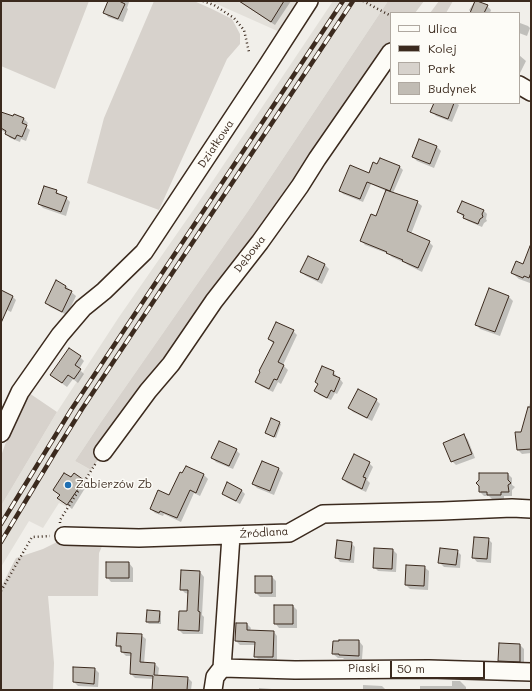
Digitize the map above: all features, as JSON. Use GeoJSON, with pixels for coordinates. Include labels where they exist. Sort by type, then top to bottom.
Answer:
{"type":"FeatureCollection","features":[{"type":"Feature","properties":{"kind":"street","name":"Działkowa"},"geometry":{"type":"LineString","coordinates":[[1,433],[20,392],[60,335],[83,308],[115,281],[144,252],[309,1]]}},
{"type":"Feature","properties":{"kind":"street","name":"Dębowa"},"geometry":{"type":"LineString","coordinates":[[103,452],[148,391],[171,364],[214,301],[260,242],[390,53]]}},
{"type":"Feature","properties":{"kind":"street"},"geometry":{"type":"LineString","coordinates":[[520,86],[531,92]]}},
{"type":"Feature","properties":{"kind":"street","name":"Źródlana"},"geometry":{"type":"LineString","coordinates":[[64,536],[139,538],[289,534],[323,514],[512,508],[531,509]]}},
{"type":"Feature","properties":{"kind":"street"},"geometry":{"type":"LineString","coordinates":[[213,690],[215,677],[222,668],[231,536]]}},
{"type":"Feature","properties":{"kind":"street","name":"Piaski"},"geometry":{"type":"LineString","coordinates":[[222,668],[295,670],[429,669],[531,672]]}},
{"type":"Feature","properties":{"kind":"path"},"geometry":{"type":"LineString","coordinates":[[203,1],[214,5],[234,18],[244,30],[249,52]]}},
{"type":"Feature","properties":{"kind":"path"},"geometry":{"type":"LineString","coordinates":[[363,1],[390,15]]}},
{"type":"Feature","properties":{"kind":"path"},"geometry":{"type":"LineString","coordinates":[[1,591],[32,537],[64,536],[60,520],[103,452]]}},
{"type":"Feature","properties":{"kind":"shaded area"},"geometry":{"type":"Polygon","coordinates":[[[210,1],[303,1],[282,33],[210,1]]]}},
{"type":"Feature","properties":{"kind":"shaded area"},"geometry":{"type":"Polygon","coordinates":[[[333,1],[388,1],[248,211],[75,461],[91,470],[67,507],[59,503],[43,528],[29,521],[1,567],[1,506],[57,412],[119,317],[192,212],[333,1]]]}},
{"type":"Feature","properties":{"kind":"green space"},"geometry":{"type":"Polygon","coordinates":[[[1,1],[89,1],[55,89],[1,66],[1,1]]]}},
{"type":"Feature","properties":{"kind":"green space"},"geometry":{"type":"Polygon","coordinates":[[[154,1],[194,1],[232,19],[240,34],[240,44],[227,59],[159,210],[87,183],[104,118],[154,1]]]}},
{"type":"Feature","properties":{"kind":"green space"},"geometry":{"type":"Polygon","coordinates":[[[388,1],[424,1],[416,12],[390,12],[390,44],[91,470],[75,461],[101,422],[248,211],[388,1]]]}},
{"type":"Feature","properties":{"kind":"green space"},"geometry":{"type":"Polygon","coordinates":[[[439,1],[453,1],[447,12],[431,12],[439,1]]]}},
{"type":"Feature","properties":{"kind":"green space"},"geometry":{"type":"Polygon","coordinates":[[[29,393],[57,412],[1,506],[1,456],[12,425],[29,393]]]}},
{"type":"Feature","properties":{"kind":"green space"},"geometry":{"type":"Polygon","coordinates":[[[63,539],[105,540],[99,553],[98,596],[48,596],[54,663],[53,690],[1,690],[1,587],[16,558],[43,549],[63,539]]]}},
{"type":"Feature","properties":{"kind":"building"},"geometry":{"type":"Polygon","coordinates":[[[108,1],[119,1],[125,4],[118,19],[103,13],[108,1]]]}},
{"type":"Feature","properties":{"kind":"building"},"geometry":{"type":"Polygon","coordinates":[[[239,1],[284,1],[271,22],[239,1]]]}},
{"type":"Feature","properties":{"kind":"building"},"geometry":{"type":"Polygon","coordinates":[[[475,1],[488,5],[484,12],[470,12],[475,1]]]}},
{"type":"Feature","properties":{"kind":"building"},"geometry":{"type":"Polygon","coordinates":[[[434,104],[454,104],[448,119],[430,112],[434,104]]]}},
{"type":"Feature","properties":{"kind":"building"},"geometry":{"type":"Polygon","coordinates":[[[1,112],[13,116],[14,114],[24,118],[22,123],[27,125],[22,137],[17,135],[15,139],[5,134],[6,131],[1,128],[1,112]]]}},
{"type":"Feature","properties":{"kind":"building"},"geometry":{"type":"Polygon","coordinates":[[[419,139],[437,146],[430,164],[412,157],[419,139]]]}},
{"type":"Feature","properties":{"kind":"building"},"geometry":{"type":"Polygon","coordinates":[[[380,158],[400,166],[390,191],[367,182],[360,199],[339,191],[350,165],[369,173],[373,162],[377,164],[380,158]]]}},
{"type":"Feature","properties":{"kind":"building"},"geometry":{"type":"Polygon","coordinates":[[[44,186],[57,190],[56,193],[67,197],[61,212],[38,204],[44,186]]]}},
{"type":"Feature","properties":{"kind":"building"},"geometry":{"type":"Polygon","coordinates":[[[386,190],[418,201],[407,231],[430,241],[418,268],[386,253],[387,252],[360,241],[371,214],[376,216],[386,190]]]}},
{"type":"Feature","properties":{"kind":"building"},"geometry":{"type":"Polygon","coordinates":[[[462,201],[484,210],[482,214],[483,217],[480,219],[478,224],[463,218],[464,215],[457,212],[462,201]]]}},
{"type":"Feature","properties":{"kind":"building"},"geometry":{"type":"Polygon","coordinates":[[[530,246],[531,272],[529,278],[524,276],[523,278],[511,273],[516,261],[523,264],[530,246]]]}},
{"type":"Feature","properties":{"kind":"building"},"geometry":{"type":"Polygon","coordinates":[[[308,256],[325,264],[318,280],[300,272],[308,256]]]}},
{"type":"Feature","properties":{"kind":"building"},"geometry":{"type":"Polygon","coordinates":[[[56,280],[66,286],[65,288],[72,291],[62,312],[45,303],[56,280]]]}},
{"type":"Feature","properties":{"kind":"building"},"geometry":{"type":"Polygon","coordinates":[[[489,288],[509,296],[495,332],[475,325],[489,288]]]}},
{"type":"Feature","properties":{"kind":"building"},"geometry":{"type":"Polygon","coordinates":[[[1,290],[13,296],[1,323],[1,290]]]}},
{"type":"Feature","properties":{"kind":"building"},"geometry":{"type":"Polygon","coordinates":[[[276,322],[294,330],[278,362],[284,365],[277,380],[274,379],[269,389],[255,382],[274,342],[268,339],[276,322]]]}},
{"type":"Feature","properties":{"kind":"building"},"geometry":{"type":"Polygon","coordinates":[[[69,348],[81,356],[75,365],[81,369],[74,379],[68,375],[62,383],[50,375],[69,348]]]}},
{"type":"Feature","properties":{"kind":"building"},"geometry":{"type":"Polygon","coordinates":[[[322,366],[334,371],[333,375],[340,378],[334,392],[331,390],[327,398],[314,391],[318,384],[315,382],[322,366]]]}},
{"type":"Feature","properties":{"kind":"building"},"geometry":{"type":"Polygon","coordinates":[[[358,389],[377,399],[367,418],[348,408],[358,389]]]}},
{"type":"Feature","properties":{"kind":"building"},"geometry":{"type":"Polygon","coordinates":[[[528,407],[531,407],[531,449],[517,450],[515,432],[521,432],[528,407]]]}},
{"type":"Feature","properties":{"kind":"building"},"geometry":{"type":"Polygon","coordinates":[[[271,418],[280,422],[274,437],[265,433],[271,418]]]}},
{"type":"Feature","properties":{"kind":"building"},"geometry":{"type":"Polygon","coordinates":[[[464,434],[472,454],[451,462],[443,443],[464,434]]]}},
{"type":"Feature","properties":{"kind":"building"},"geometry":{"type":"Polygon","coordinates":[[[219,441],[237,449],[229,466],[211,458],[219,441]]]}},
{"type":"Feature","properties":{"kind":"building"},"geometry":{"type":"Polygon","coordinates":[[[354,454],[370,462],[363,477],[366,478],[362,489],[342,479],[354,454]]]}},
{"type":"Feature","properties":{"kind":"building"},"geometry":{"type":"Polygon","coordinates":[[[262,461],[279,468],[270,491],[252,484],[262,461]]]}},
{"type":"Feature","properties":{"kind":"building"},"geometry":{"type":"Polygon","coordinates":[[[186,466],[204,474],[196,493],[190,490],[177,518],[160,511],[159,513],[150,509],[158,490],[169,495],[180,472],[182,473],[186,466]]]}},
{"type":"Feature","properties":{"kind":"building","name":"Zabierzów Zb"},"geometry":{"type":"Polygon","coordinates":[[[64,473],[71,477],[74,473],[84,480],[67,505],[57,498],[60,495],[53,490],[64,473]]]}},
{"type":"Feature","properties":{"kind":"building"},"geometry":{"type":"Polygon","coordinates":[[[479,473],[508,473],[508,480],[511,483],[508,485],[509,492],[501,492],[501,495],[487,495],[487,492],[479,492],[479,486],[476,483],[479,480],[479,473]]]}},
{"type":"Feature","properties":{"kind":"building"},"geometry":{"type":"Polygon","coordinates":[[[227,482],[242,490],[236,501],[222,494],[227,482]]]}},
{"type":"Feature","properties":{"kind":"building"},"geometry":{"type":"Polygon","coordinates":[[[474,537],[489,538],[487,559],[472,558],[474,537]]]}},
{"type":"Feature","properties":{"kind":"building"},"geometry":{"type":"Polygon","coordinates":[[[337,540],[352,542],[350,560],[335,558],[337,540]]]}},
{"type":"Feature","properties":{"kind":"building"},"geometry":{"type":"Polygon","coordinates":[[[374,548],[393,549],[392,569],[373,568],[374,548]]]}},
{"type":"Feature","properties":{"kind":"building"},"geometry":{"type":"Polygon","coordinates":[[[440,548],[458,550],[456,565],[438,563],[440,548]]]}},
{"type":"Feature","properties":{"kind":"building"},"geometry":{"type":"Polygon","coordinates":[[[106,562],[129,562],[129,578],[106,578],[106,562]]]}},
{"type":"Feature","properties":{"kind":"building"},"geometry":{"type":"Polygon","coordinates":[[[406,565],[425,566],[424,586],[405,585],[406,565]]]}},
{"type":"Feature","properties":{"kind":"building"},"geometry":{"type":"Polygon","coordinates":[[[181,570],[200,571],[198,611],[200,612],[199,631],[178,630],[179,611],[187,611],[188,590],[180,590],[181,570]]]}},
{"type":"Feature","properties":{"kind":"building"},"geometry":{"type":"Polygon","coordinates":[[[255,576],[272,576],[272,593],[255,593],[255,576]]]}},
{"type":"Feature","properties":{"kind":"building"},"geometry":{"type":"Polygon","coordinates":[[[274,605],[293,605],[293,624],[274,624],[274,605]]]}},
{"type":"Feature","properties":{"kind":"building"},"geometry":{"type":"Polygon","coordinates":[[[147,610],[160,611],[159,622],[146,622],[147,610]]]}},
{"type":"Feature","properties":{"kind":"building"},"geometry":{"type":"Polygon","coordinates":[[[236,623],[247,623],[247,630],[274,631],[273,657],[254,657],[255,642],[235,641],[236,623]]]}},
{"type":"Feature","properties":{"kind":"building"},"geometry":{"type":"Polygon","coordinates":[[[117,633],[142,634],[140,662],[155,663],[154,675],[188,677],[187,690],[152,690],[153,676],[130,674],[131,653],[121,652],[121,646],[116,646],[117,633]]]}},
{"type":"Feature","properties":{"kind":"building"},"geometry":{"type":"Polygon","coordinates":[[[359,640],[359,656],[332,654],[333,641],[359,640]]]}},
{"type":"Feature","properties":{"kind":"building"},"geometry":{"type":"Polygon","coordinates":[[[499,643],[520,644],[520,662],[498,661],[499,643]]]}},
{"type":"Feature","properties":{"kind":"building"},"geometry":{"type":"Polygon","coordinates":[[[73,667],[95,668],[94,684],[73,682],[73,667]]]}},
{"type":"Feature","properties":{"kind":"railway"},"geometry":{"type":"LineString","coordinates":[[1,524],[71,410],[343,1]]}},
{"type":"Feature","properties":{"kind":"railway"},"geometry":{"type":"LineString","coordinates":[[1,542],[82,409],[353,1]]}},
{"type":"Feature","properties":{"kind":"place","name":"Zabierzów Zb"},"geometry":{"type":"Point","coordinates":[68,485]}}]}
